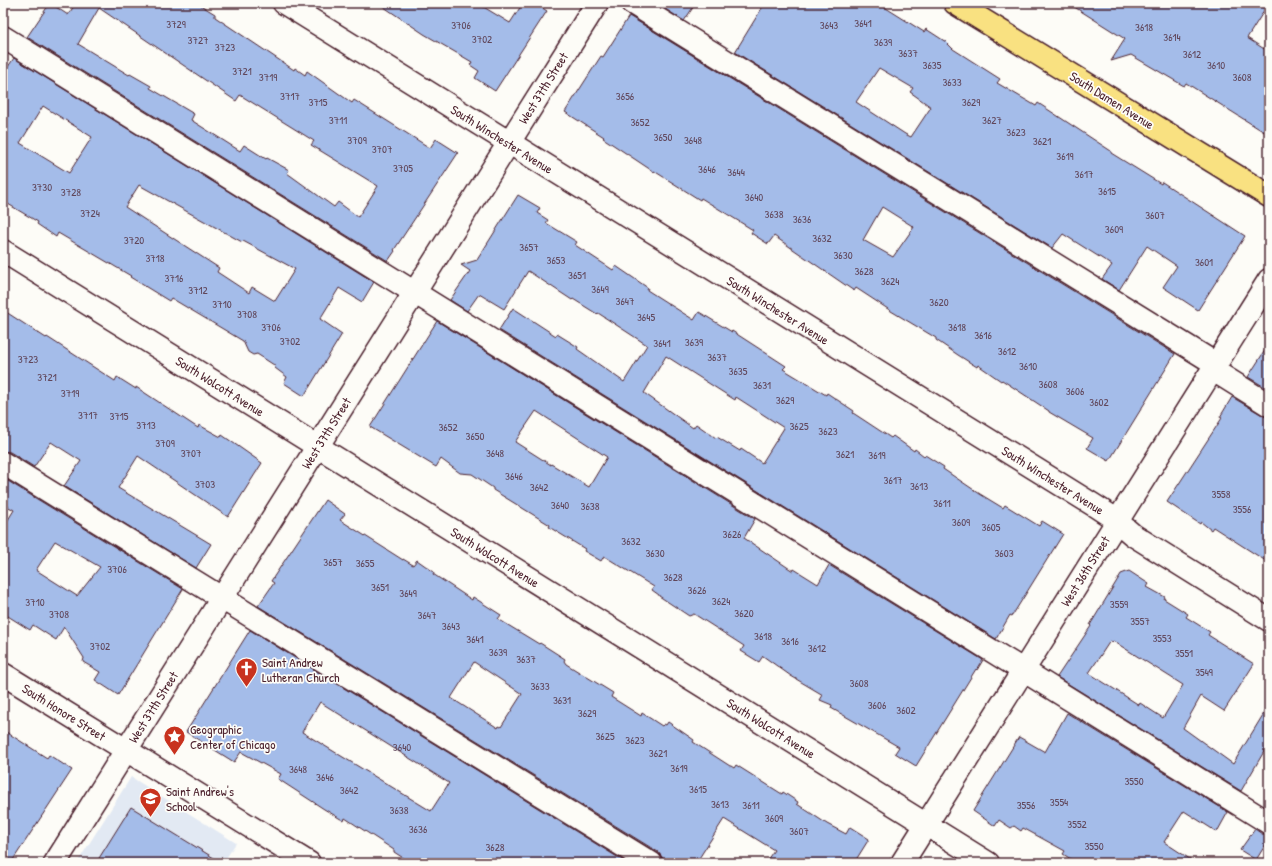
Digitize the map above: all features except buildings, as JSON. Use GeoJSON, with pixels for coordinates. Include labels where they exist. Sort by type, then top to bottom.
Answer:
{"type":"FeatureCollection","features":[{"type":"Feature","properties":{"kind":"main road","name":"South Damen Avenue"},"geometry":{"type":"LineString","coordinates":[[956,3],[1269,196]]}},
{"type":"Feature","properties":{"kind":"street","name":"South Winchester Avenue"},"geometry":{"type":"LineString","coordinates":[[284,3],[1092,504],[1117,521],[1133,536],[1269,620]]}},
{"type":"Feature","properties":{"kind":"street","name":"West 37th Street"},"geometry":{"type":"LineString","coordinates":[[55,863],[597,3]]}},
{"type":"Feature","properties":{"kind":"street"},"geometry":{"type":"LineString","coordinates":[[632,3],[1214,367],[1269,405]]}},
{"type":"Feature","properties":{"kind":"street"},"geometry":{"type":"LineString","coordinates":[[3,38],[1269,823]]}},
{"type":"Feature","properties":{"kind":"street","name":"South Wolcott Avenue"},"geometry":{"type":"LineString","coordinates":[[3,251],[988,863]]}},
{"type":"Feature","properties":{"kind":"street","name":"West 36th Street"},"geometry":{"type":"LineString","coordinates":[[902,863],[1269,280]]}},
{"type":"Feature","properties":{"kind":"street"},"geometry":{"type":"LineString","coordinates":[[3,463],[651,863]]}},
{"type":"Feature","properties":{"kind":"street","name":"South Honore Street"},"geometry":{"type":"LineString","coordinates":[[3,674],[309,863]]}},
{"type":"Feature","properties":{"kind":"shaded area","name":"Saint Andrew's School"},"geometry":{"type":"Polygon","coordinates":[[[131,777],[236,843],[223,863],[77,863],[131,777]]]}},
{"type":"Feature","properties":{"kind":"place","name":"Saint Andrew Lutheran Church"},"geometry":{"type":"Point","coordinates":[247,688]}},
{"type":"Feature","properties":{"kind":"place","name":"Geographic Center of Chicago"},"geometry":{"type":"Point","coordinates":[174,756]}},
{"type":"Feature","properties":{"kind":"place","name":"Saint Andrew's School"},"geometry":{"type":"Point","coordinates":[151,818]}}]}
